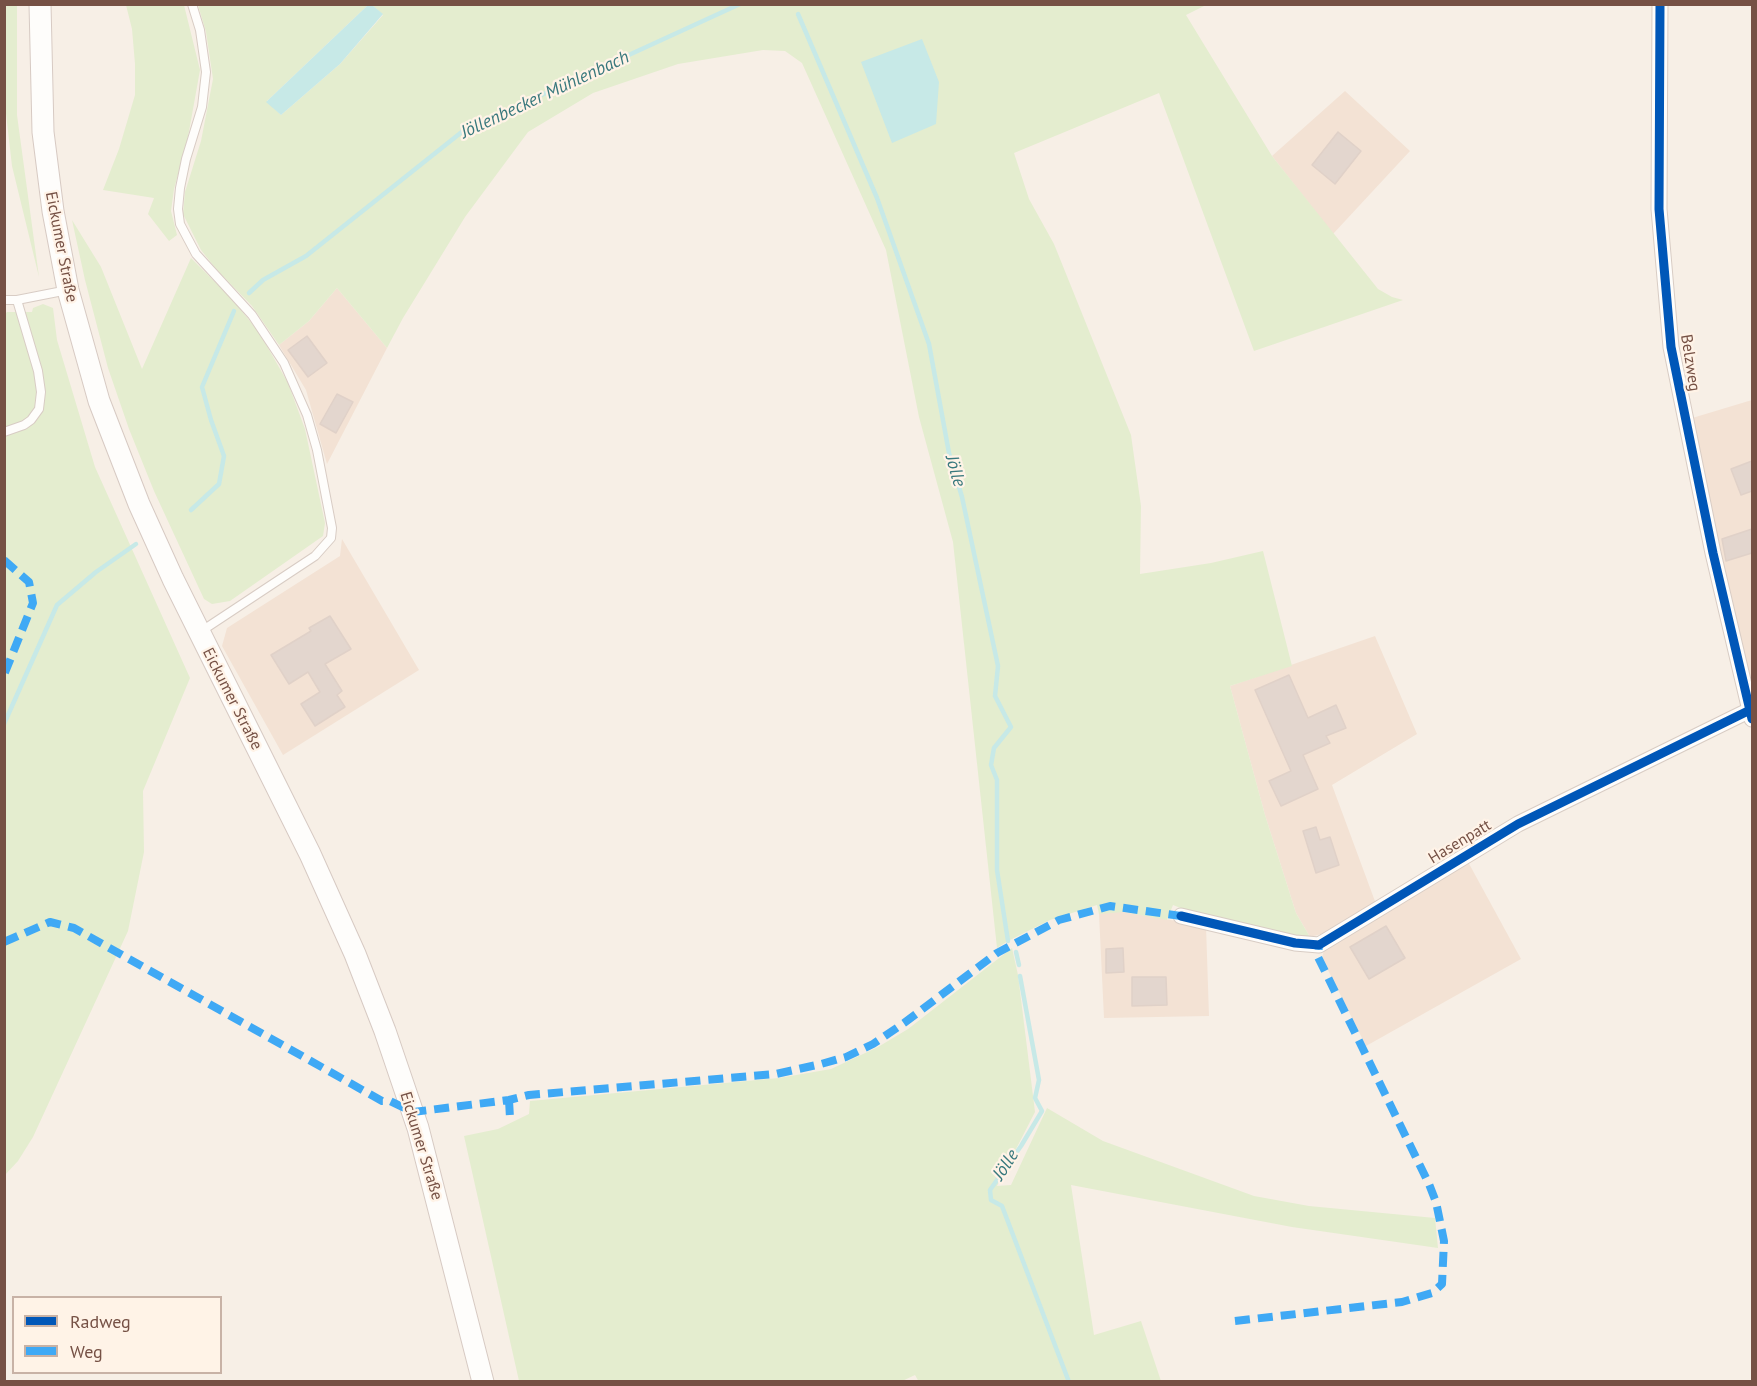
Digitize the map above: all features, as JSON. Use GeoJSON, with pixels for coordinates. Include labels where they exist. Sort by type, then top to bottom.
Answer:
{"type":"FeatureCollection","features":[{"type":"Feature","properties":{"kind":"main road","name":"Eickumer Straße"},"geometry":{"type":"LineString","coordinates":[[40,4],[43,132],[53,211],[68,291],[99,401],[139,504],[199,633],[310,854],[355,954],[385,1031],[418,1128],[483,1382]]}},
{"type":"Feature","properties":{"kind":"street","name":"Belzweg"},"geometry":{"type":"LineString","coordinates":[[1660,4],[1659,209],[1671,347],[1708,530],[1751,715]]}},
{"type":"Feature","properties":{"kind":"street","name":"Hasenpatt"},"geometry":{"type":"LineString","coordinates":[[1181,916],[1295,943],[1319,945],[1518,824],[1751,715]]}},
{"type":"Feature","properties":{"kind":"lane"},"geometry":{"type":"LineString","coordinates":[[192,4],[200,30],[206,72],[202,107],[186,159],[180,188],[178,209],[180,224],[196,254],[252,315],[284,363],[307,415],[317,450],[332,528],[331,538],[315,556],[199,633]]}},
{"type":"Feature","properties":{"kind":"lane"},"geometry":{"type":"LineString","coordinates":[[4,300],[17,300],[68,291]]}},
{"type":"Feature","properties":{"kind":"lane"},"geometry":{"type":"LineString","coordinates":[[4,432],[31,420],[39,409],[41,392],[38,371],[17,300]]}},
{"type":"Feature","properties":{"kind":"shaded area"},"geometry":{"type":"Polygon","coordinates":[[[1345,91],[1410,151],[1333,234],[1272,156],[1345,91]]]}},
{"type":"Feature","properties":{"kind":"shaded area"},"geometry":{"type":"Polygon","coordinates":[[[337,288],[387,348],[327,464],[306,390],[279,345],[309,321],[337,288]]]}},
{"type":"Feature","properties":{"kind":"shaded area"},"geometry":{"type":"Polygon","coordinates":[[[1752,400],[1752,689],[1689,419],[1752,400]]]}},
{"type":"Feature","properties":{"kind":"shaded area"},"geometry":{"type":"Polygon","coordinates":[[[342,539],[419,670],[283,755],[222,646],[227,628],[340,556],[342,539]]]}},
{"type":"Feature","properties":{"kind":"shaded area"},"geometry":{"type":"Polygon","coordinates":[[[1375,636],[1417,734],[1332,785],[1376,904],[1329,932],[1310,937],[1296,913],[1265,815],[1230,686],[1375,636]]]}},
{"type":"Feature","properties":{"kind":"shaded area"},"geometry":{"type":"Polygon","coordinates":[[[1467,860],[1521,959],[1366,1046],[1322,958],[1325,946],[1467,860]]]}},
{"type":"Feature","properties":{"kind":"shaded area"},"geometry":{"type":"Polygon","coordinates":[[[1124,912],[1206,926],[1209,1016],[1104,1018],[1099,914],[1124,912]]]}},
{"type":"Feature","properties":{"kind":"green space"},"geometry":{"type":"Polygon","coordinates":[[[4,5],[17,5],[17,115],[39,277],[12,166],[4,96],[4,5]]]}},
{"type":"Feature","properties":{"kind":"green space"},"geometry":{"type":"Polygon","coordinates":[[[126,5],[184,5],[200,70],[188,137],[174,189],[171,211],[177,235],[169,241],[148,214],[154,198],[103,190],[119,149],[135,95],[132,29],[126,5]]]}},
{"type":"Feature","properties":{"kind":"green space"},"geometry":{"type":"Polygon","coordinates":[[[198,5],[368,5],[267,101],[281,115],[340,64],[383,15],[372,5],[1206,5],[1186,15],[1272,156],[1378,289],[1403,300],[1254,351],[1159,93],[1014,153],[1029,199],[1054,244],[1131,435],[1141,506],[1140,574],[1211,563],[1263,551],[1292,666],[1230,686],[1265,815],[1296,913],[1310,937],[1295,936],[1188,911],[1173,905],[1167,920],[1124,912],[1099,914],[1097,905],[1050,920],[997,948],[953,542],[919,417],[886,250],[802,63],[785,51],[763,50],[678,64],[593,93],[528,132],[465,217],[387,348],[337,288],[309,321],[279,345],[252,306],[201,250],[183,214],[185,192],[201,141],[213,79],[206,32],[198,5]]]}},
{"type":"Feature","properties":{"kind":"green space"},"geometry":{"type":"Polygon","coordinates":[[[72,220],[101,267],[142,369],[191,258],[231,298],[259,332],[288,383],[305,429],[325,523],[323,536],[230,601],[212,604],[204,599],[154,491],[108,368],[72,220]]]}},
{"type":"Feature","properties":{"kind":"green space"},"geometry":{"type":"Polygon","coordinates":[[[43,304],[53,308],[57,340],[95,467],[190,678],[143,791],[144,852],[128,931],[33,1137],[18,1161],[5,1175],[4,315],[7,312],[32,312],[33,308],[43,304]]]}},
{"type":"Feature","properties":{"kind":"green space"},"geometry":{"type":"Polygon","coordinates":[[[1012,948],[1018,975],[1035,1112],[997,1186],[1011,1185],[1047,1108],[1103,1141],[1254,1196],[1309,1206],[1435,1218],[1438,1248],[1292,1227],[1071,1185],[1094,1335],[1141,1321],[1161,1381],[919,1382],[915,1375],[900,1382],[519,1381],[464,1136],[498,1129],[529,1114],[530,1101],[779,1078],[831,1069],[878,1047],[908,1029],[1012,948]]]}},
{"type":"Feature","properties":{"kind":"water"},"geometry":{"type":"Polygon","coordinates":[[[368,5],[372,5],[383,14],[340,64],[281,115],[266,102],[368,5]]]}},
{"type":"Feature","properties":{"kind":"water"},"geometry":{"type":"Polygon","coordinates":[[[922,39],[939,82],[936,124],[892,143],[861,62],[922,39]]]}},
{"type":"Feature","properties":{"kind":"building"},"geometry":{"type":"Polygon","coordinates":[[[1338,132],[1361,151],[1335,184],[1312,165],[1338,132]]]}},
{"type":"Feature","properties":{"kind":"building"},"geometry":{"type":"Polygon","coordinates":[[[307,336],[327,363],[308,377],[288,350],[307,336]]]}},
{"type":"Feature","properties":{"kind":"building"},"geometry":{"type":"Polygon","coordinates":[[[337,394],[353,402],[336,433],[320,424],[337,394]]]}},
{"type":"Feature","properties":{"kind":"building"},"geometry":{"type":"Polygon","coordinates":[[[1752,461],[1752,491],[1741,495],[1731,469],[1752,461]]]}},
{"type":"Feature","properties":{"kind":"building"},"geometry":{"type":"Polygon","coordinates":[[[1752,529],[1752,553],[1726,561],[1722,539],[1752,529]]]}},
{"type":"Feature","properties":{"kind":"building"},"geometry":{"type":"Polygon","coordinates":[[[330,616],[351,649],[325,664],[342,691],[337,695],[345,707],[315,726],[301,704],[320,692],[308,672],[289,684],[271,655],[311,631],[309,628],[330,616]]]}},
{"type":"Feature","properties":{"kind":"building"},"geometry":{"type":"Polygon","coordinates":[[[1289,675],[1308,718],[1336,705],[1346,728],[1326,736],[1330,743],[1303,755],[1318,789],[1281,806],[1269,781],[1291,771],[1255,690],[1289,675]]]}},
{"type":"Feature","properties":{"kind":"building"},"geometry":{"type":"Polygon","coordinates":[[[1316,827],[1320,840],[1330,837],[1339,865],[1316,873],[1303,831],[1316,827]]]}},
{"type":"Feature","properties":{"kind":"building"},"geometry":{"type":"Polygon","coordinates":[[[1386,926],[1405,958],[1369,979],[1350,947],[1386,926]]]}},
{"type":"Feature","properties":{"kind":"building"},"geometry":{"type":"Polygon","coordinates":[[[1123,948],[1124,972],[1106,973],[1106,949],[1123,948]]]}},
{"type":"Feature","properties":{"kind":"building"},"geometry":{"type":"Polygon","coordinates":[[[1132,977],[1166,977],[1167,1005],[1132,1006],[1132,977]]]}},
{"type":"Feature","properties":{"kind":"waterway","name":"Jöllenbecker Mühlenbach"},"geometry":{"type":"LineString","coordinates":[[249,293],[263,280],[306,256],[463,131],[740,4]]}},
{"type":"Feature","properties":{"kind":"waterway","name":"Jölle"},"geometry":{"type":"LineString","coordinates":[[798,14],[877,198],[929,344],[949,453],[962,497],[998,666],[995,696],[1011,727],[994,748],[991,765],[997,780],[997,870],[1008,941]]}},
{"type":"Feature","properties":{"kind":"waterway","name":"Jöllenbecker Mühlenbach"},"geometry":{"type":"LineString","coordinates":[[191,510],[219,484],[224,456],[202,387],[234,311]]}},
{"type":"Feature","properties":{"kind":"waterway","name":"Jöllenbecker Mühlenbach"},"geometry":{"type":"LineString","coordinates":[[4,724],[57,605],[96,572],[136,544]]}},
{"type":"Feature","properties":{"kind":"waterway","name":"Jölle"},"geometry":{"type":"LineString","coordinates":[[1016,952],[1019,965]]}},
{"type":"Feature","properties":{"kind":"waterway","name":"Jölle"},"geometry":{"type":"LineString","coordinates":[[1020,976],[1039,1080],[1035,1098],[1042,1111],[990,1190],[991,1200],[1002,1206],[1069,1382]]}},
{"type":"Feature","properties":{"kind":"marked path"},"geometry":{"type":"LineString","coordinates":[[4,560],[29,582],[33,603],[4,675]]}},
{"type":"Feature","properties":{"kind":"marked path"},"geometry":{"type":"LineString","coordinates":[[4,942],[50,922],[74,928],[382,1101],[390,1101],[413,1112],[509,1100],[529,1095],[776,1074],[821,1064],[846,1057],[873,1044],[997,953],[1059,920],[1110,906],[1181,916]]}},
{"type":"Feature","properties":{"kind":"marked path"},"geometry":{"type":"LineString","coordinates":[[1235,1321],[1402,1302],[1432,1293],[1442,1284],[1444,1241],[1436,1202],[1318,957],[1319,945]]}},
{"type":"Feature","properties":{"kind":"marked path"},"geometry":{"type":"LineString","coordinates":[[509,1100],[510,1118]]}},
{"type":"Feature","properties":{"kind":"cycle path"},"geometry":{"type":"LineString","coordinates":[[1660,4],[1659,209],[1671,347],[1713,553],[1752,719]]}},
{"type":"Feature","properties":{"kind":"cycle path"},"geometry":{"type":"LineString","coordinates":[[1181,916],[1295,943],[1319,945],[1518,824],[1750,710]]}}]}
